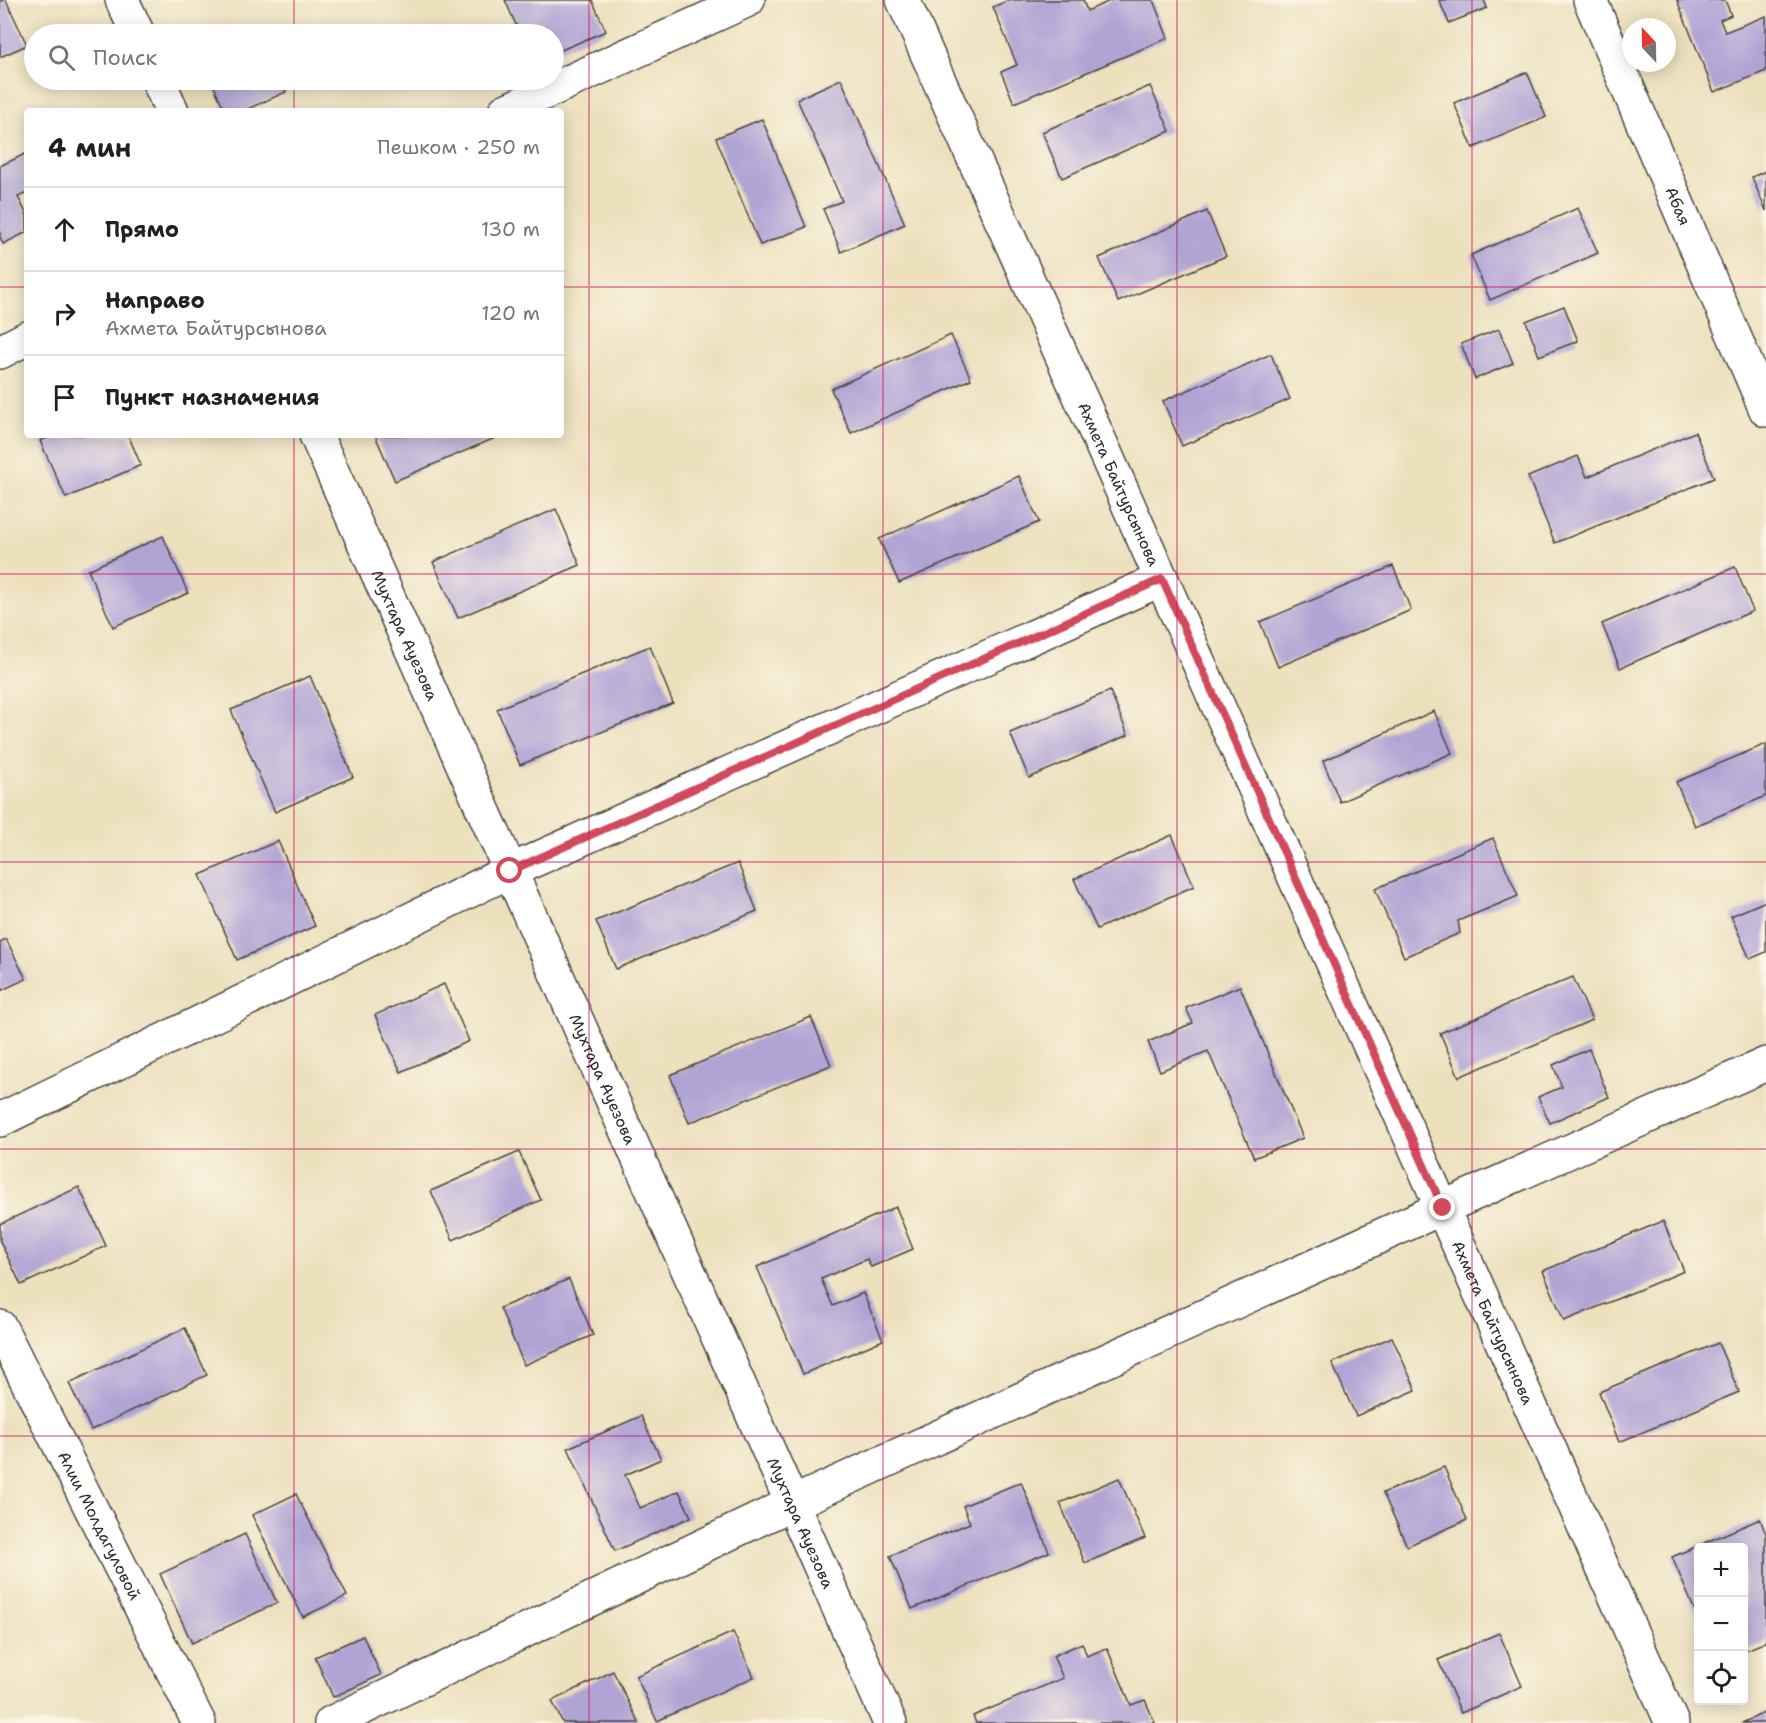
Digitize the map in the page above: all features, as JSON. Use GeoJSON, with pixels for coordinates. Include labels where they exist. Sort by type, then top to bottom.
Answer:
{"type":"FeatureCollection","features":[{"type":"Feature","properties":{"kind":"street"},"geometry":{"type":"LineString","coordinates":[[122,0],[133,24]]}},
{"type":"Feature","properties":{"kind":"street"},"geometry":{"type":"LineString","coordinates":[[564,84],[748,0]]}},
{"type":"Feature","properties":{"kind":"street","name":"Ахмета Байтурсынова"},"geometry":{"type":"LineString","coordinates":[[903,0],[1672,1723]]}},
{"type":"Feature","properties":{"kind":"street","name":"Абая"},"geometry":{"type":"LineString","coordinates":[[1590,0],[1766,410]]}},
{"type":"Feature","properties":{"kind":"street"},"geometry":{"type":"LineString","coordinates":[[163,90],[171,108]]}},
{"type":"Feature","properties":{"kind":"street"},"geometry":{"type":"LineString","coordinates":[[512,108],[551,90]]}},
{"type":"Feature","properties":{"kind":"street"},"geometry":{"type":"LineString","coordinates":[[0,352],[24,340]]}},
{"type":"Feature","properties":{"kind":"street","name":"Мухтара Ауезова"},"geometry":{"type":"LineString","coordinates":[[317,438],[891,1723]]}},
{"type":"Feature","properties":{"kind":"street"},"geometry":{"type":"LineString","coordinates":[[0,1120],[510,871],[1162,579]]}},
{"type":"Feature","properties":{"kind":"street"},"geometry":{"type":"LineString","coordinates":[[331,1723],[793,1503],[1766,1064]]}},
{"type":"Feature","properties":{"kind":"street","name":"Алии Молдагуловой"},"geometry":{"type":"LineString","coordinates":[[0,1327],[199,1723]]}},
{"type":"Feature","properties":{"kind":"building"},"geometry":{"type":"Polygon","coordinates":[[[6,0],[24,39],[24,46],[0,57],[0,1],[6,0]]]}},
{"type":"Feature","properties":{"kind":"building"},"geometry":{"type":"Polygon","coordinates":[[[505,0],[592,0],[606,31],[564,49],[564,24],[516,24],[505,0]]]}},
{"type":"Feature","properties":{"kind":"building"},"geometry":{"type":"Polygon","coordinates":[[[1009,0],[1083,0],[1087,11],[1112,0],[1153,0],[1168,38],[1014,103],[1001,72],[1017,65],[993,7],[1009,0]]]}},
{"type":"Feature","properties":{"kind":"building"},"geometry":{"type":"Polygon","coordinates":[[[1439,0],[1484,0],[1487,8],[1449,23],[1439,0]]]}},
{"type":"Feature","properties":{"kind":"building"},"geometry":{"type":"Polygon","coordinates":[[[1677,0],[1725,0],[1731,15],[1720,20],[1725,32],[1766,16],[1766,71],[1714,92],[1677,0]]]}},
{"type":"Feature","properties":{"kind":"building"},"geometry":{"type":"Polygon","coordinates":[[[1527,72],[1546,117],[1473,148],[1454,103],[1527,72]]]}},
{"type":"Feature","properties":{"kind":"building"},"geometry":{"type":"Polygon","coordinates":[[[841,79],[905,224],[841,252],[823,209],[842,201],[797,99],[841,79]]]}},
{"type":"Feature","properties":{"kind":"building"},"geometry":{"type":"Polygon","coordinates":[[[1150,86],[1170,131],[1062,178],[1042,132],[1150,86]]]}},
{"type":"Feature","properties":{"kind":"building"},"geometry":{"type":"Polygon","coordinates":[[[216,90],[285,90],[286,92],[250,108],[224,108],[216,90]]]}},
{"type":"Feature","properties":{"kind":"building"},"geometry":{"type":"Polygon","coordinates":[[[762,119],[806,227],[760,245],[716,138],[762,119]]]}},
{"type":"Feature","properties":{"kind":"building"},"geometry":{"type":"Polygon","coordinates":[[[24,154],[24,194],[18,197],[24,209],[24,234],[3,244],[0,237],[0,166],[24,154]]]}},
{"type":"Feature","properties":{"kind":"building"},"geometry":{"type":"Polygon","coordinates":[[[1766,171],[1766,211],[1752,177],[1766,171]]]}},
{"type":"Feature","properties":{"kind":"building"},"geometry":{"type":"Polygon","coordinates":[[[1578,208],[1598,253],[1490,300],[1471,255],[1578,208]]]}},
{"type":"Feature","properties":{"kind":"building"},"geometry":{"type":"Polygon","coordinates":[[[1207,211],[1226,256],[1118,302],[1099,258],[1207,211]]]}},
{"type":"Feature","properties":{"kind":"building"},"geometry":{"type":"Polygon","coordinates":[[[1564,306],[1578,341],[1539,356],[1526,321],[1564,306]]]}},
{"type":"Feature","properties":{"kind":"building"},"geometry":{"type":"Polygon","coordinates":[[[1499,329],[1513,363],[1475,379],[1461,344],[1499,329]]]}},
{"type":"Feature","properties":{"kind":"building"},"geometry":{"type":"Polygon","coordinates":[[[951,335],[971,379],[851,433],[831,389],[951,335]]]}},
{"type":"Feature","properties":{"kind":"building"},"geometry":{"type":"Polygon","coordinates":[[[1271,354],[1290,399],[1182,446],[1163,401],[1271,354]]]}},
{"type":"Feature","properties":{"kind":"building"},"geometry":{"type":"Polygon","coordinates":[[[1695,432],[1714,478],[1555,543],[1528,477],[1578,456],[1587,477],[1695,432]]]}},
{"type":"Feature","properties":{"kind":"building"},"geometry":{"type":"Polygon","coordinates":[[[47,438],[129,438],[141,465],[66,498],[40,441],[47,438]]]}},
{"type":"Feature","properties":{"kind":"building"},"geometry":{"type":"Polygon","coordinates":[[[376,438],[495,438],[395,481],[376,438]]]}},
{"type":"Feature","properties":{"kind":"building"},"geometry":{"type":"Polygon","coordinates":[[[1019,476],[1039,522],[899,583],[879,539],[1019,476]]]}},
{"type":"Feature","properties":{"kind":"building"},"geometry":{"type":"Polygon","coordinates":[[[556,509],[580,565],[458,618],[433,562],[556,509]]]}},
{"type":"Feature","properties":{"kind":"building"},"geometry":{"type":"Polygon","coordinates":[[[163,536],[188,593],[113,627],[88,570],[163,536]]]}},
{"type":"Feature","properties":{"kind":"building"},"geometry":{"type":"Polygon","coordinates":[[[1393,566],[1411,610],[1278,667],[1260,622],[1393,566]]]}},
{"type":"Feature","properties":{"kind":"building"},"geometry":{"type":"Polygon","coordinates":[[[1735,567],[1753,611],[1620,668],[1602,624],[1735,567]]]}},
{"type":"Feature","properties":{"kind":"building"},"geometry":{"type":"Polygon","coordinates":[[[650,646],[673,703],[520,765],[497,709],[650,646]]]}},
{"type":"Feature","properties":{"kind":"building"},"geometry":{"type":"Polygon","coordinates":[[[310,676],[353,777],[275,812],[231,710],[310,676]]]}},
{"type":"Feature","properties":{"kind":"building"},"geometry":{"type":"Polygon","coordinates":[[[1110,691],[1128,735],[1029,778],[1010,733],[1110,691]]]}},
{"type":"Feature","properties":{"kind":"building"},"geometry":{"type":"Polygon","coordinates":[[[1434,711],[1452,753],[1340,802],[1323,761],[1434,711]]]}},
{"type":"Feature","properties":{"kind":"building"},"geometry":{"type":"Polygon","coordinates":[[[1766,744],[1766,796],[1695,826],[1676,782],[1766,744]]]}},
{"type":"Feature","properties":{"kind":"building"},"geometry":{"type":"Polygon","coordinates":[[[1172,835],[1194,886],[1097,929],[1074,879],[1172,835]]]}},
{"type":"Feature","properties":{"kind":"building"},"geometry":{"type":"Polygon","coordinates":[[[1493,838],[1518,896],[1458,921],[1460,933],[1404,957],[1375,889],[1493,838]]]}},
{"type":"Feature","properties":{"kind":"building"},"geometry":{"type":"Polygon","coordinates":[[[278,841],[315,926],[237,960],[200,875],[278,841]]]}},
{"type":"Feature","properties":{"kind":"building"},"geometry":{"type":"Polygon","coordinates":[[[738,863],[757,911],[616,969],[596,921],[738,863]]]}},
{"type":"Feature","properties":{"kind":"building"},"geometry":{"type":"Polygon","coordinates":[[[1766,901],[1766,952],[1750,959],[1731,916],[1766,901]]]}},
{"type":"Feature","properties":{"kind":"building"},"geometry":{"type":"Polygon","coordinates":[[[6,939],[26,979],[0,991],[0,942],[6,939]]]}},
{"type":"Feature","properties":{"kind":"building"},"geometry":{"type":"Polygon","coordinates":[[[1573,977],[1592,1020],[1459,1077],[1440,1033],[1573,977]]]}},
{"type":"Feature","properties":{"kind":"building"},"geometry":{"type":"Polygon","coordinates":[[[444,984],[469,1041],[401,1072],[375,1015],[444,984]]]}},
{"type":"Feature","properties":{"kind":"building"},"geometry":{"type":"Polygon","coordinates":[[[1240,986],[1303,1138],[1254,1158],[1208,1051],[1160,1071],[1148,1042],[1193,1023],[1186,1008],[1240,986]]]}},
{"type":"Feature","properties":{"kind":"building"},"geometry":{"type":"Polygon","coordinates":[[[811,1017],[831,1065],[689,1123],[670,1075],[811,1017]]]}},
{"type":"Feature","properties":{"kind":"building"},"geometry":{"type":"Polygon","coordinates":[[[1589,1049],[1609,1097],[1550,1123],[1538,1097],[1562,1087],[1553,1065],[1589,1049]]]}},
{"type":"Feature","properties":{"kind":"building"},"geometry":{"type":"Polygon","coordinates":[[[519,1152],[541,1200],[453,1240],[431,1191],[519,1152]]]}},
{"type":"Feature","properties":{"kind":"building"},"geometry":{"type":"Polygon","coordinates":[[[79,1187],[106,1246],[21,1285],[0,1241],[0,1224],[79,1187]]]}},
{"type":"Feature","properties":{"kind":"building"},"geometry":{"type":"Polygon","coordinates":[[[896,1207],[913,1249],[871,1267],[867,1259],[821,1279],[833,1306],[863,1293],[883,1340],[803,1374],[757,1267],[896,1207]]]}},
{"type":"Feature","properties":{"kind":"building"},"geometry":{"type":"Polygon","coordinates":[[[1663,1221],[1684,1271],[1564,1321],[1543,1271],[1663,1221]]]}},
{"type":"Feature","properties":{"kind":"building"},"geometry":{"type":"Polygon","coordinates":[[[569,1279],[593,1335],[524,1365],[500,1308],[569,1279]]]}},
{"type":"Feature","properties":{"kind":"building"},"geometry":{"type":"Polygon","coordinates":[[[185,1328],[207,1375],[91,1430],[69,1383],[185,1328]]]}},
{"type":"Feature","properties":{"kind":"building"},"geometry":{"type":"Polygon","coordinates":[[[1392,1337],[1416,1390],[1356,1416],[1332,1363],[1392,1337]]]}},
{"type":"Feature","properties":{"kind":"building"},"geometry":{"type":"Polygon","coordinates":[[[1718,1343],[1739,1392],[1619,1442],[1599,1392],[1718,1343]]]}},
{"type":"Feature","properties":{"kind":"building"},"geometry":{"type":"Polygon","coordinates":[[[641,1416],[661,1459],[625,1475],[640,1508],[679,1491],[691,1517],[615,1551],[568,1448],[641,1416]]]}},
{"type":"Feature","properties":{"kind":"building"},"geometry":{"type":"Polygon","coordinates":[[[1444,1467],[1467,1520],[1407,1546],[1383,1493],[1444,1467]]]}},
{"type":"Feature","properties":{"kind":"building"},"geometry":{"type":"Polygon","coordinates":[[[1119,1478],[1145,1538],[1085,1563],[1060,1503],[1119,1478]]]}},
{"type":"Feature","properties":{"kind":"building"},"geometry":{"type":"Polygon","coordinates":[[[1021,1482],[1049,1552],[912,1609],[890,1556],[970,1523],[963,1506],[1021,1482]]]}},
{"type":"Feature","properties":{"kind":"building"},"geometry":{"type":"Polygon","coordinates":[[[296,1494],[347,1596],[303,1617],[252,1515],[296,1494]]]}},
{"type":"Feature","properties":{"kind":"building"},"geometry":{"type":"Polygon","coordinates":[[[1760,1519],[1766,1534],[1766,1642],[1748,1649],[1748,1543],[1704,1543],[1760,1519]]]}},
{"type":"Feature","properties":{"kind":"building"},"geometry":{"type":"Polygon","coordinates":[[[245,1534],[277,1603],[192,1643],[160,1574],[245,1534]]]}},
{"type":"Feature","properties":{"kind":"building"},"geometry":{"type":"Polygon","coordinates":[[[1694,1548],[1694,1609],[1672,1557],[1694,1548]]]}},
{"type":"Feature","properties":{"kind":"building"},"geometry":{"type":"Polygon","coordinates":[[[733,1632],[754,1677],[657,1721],[636,1676],[733,1632]]]}},
{"type":"Feature","properties":{"kind":"building"},"geometry":{"type":"Polygon","coordinates":[[[1499,1633],[1522,1686],[1461,1713],[1438,1660],[1499,1633]]]}},
{"type":"Feature","properties":{"kind":"building"},"geometry":{"type":"Polygon","coordinates":[[[363,1636],[381,1675],[333,1697],[315,1657],[363,1636]]]}},
{"type":"Feature","properties":{"kind":"building"},"geometry":{"type":"Polygon","coordinates":[[[1082,1643],[1087,1656],[1107,1648],[1131,1705],[1145,1700],[1155,1723],[976,1723],[973,1716],[1063,1678],[1053,1656],[1082,1643]]]}},
{"type":"Feature","properties":{"kind":"building"},"geometry":{"type":"Polygon","coordinates":[[[613,1671],[639,1723],[563,1723],[552,1701],[613,1671]]]}},
{"type":"Feature","properties":{"kind":"building"},"geometry":{"type":"Polygon","coordinates":[[[1766,1712],[1766,1723],[1742,1723],[1766,1712]]]}},
{"type":"Feature","properties":{"kind":"route"},"geometry":{"type":"LineString","coordinates":[[510,871],[1162,579],[1443,1208]]}}]}
